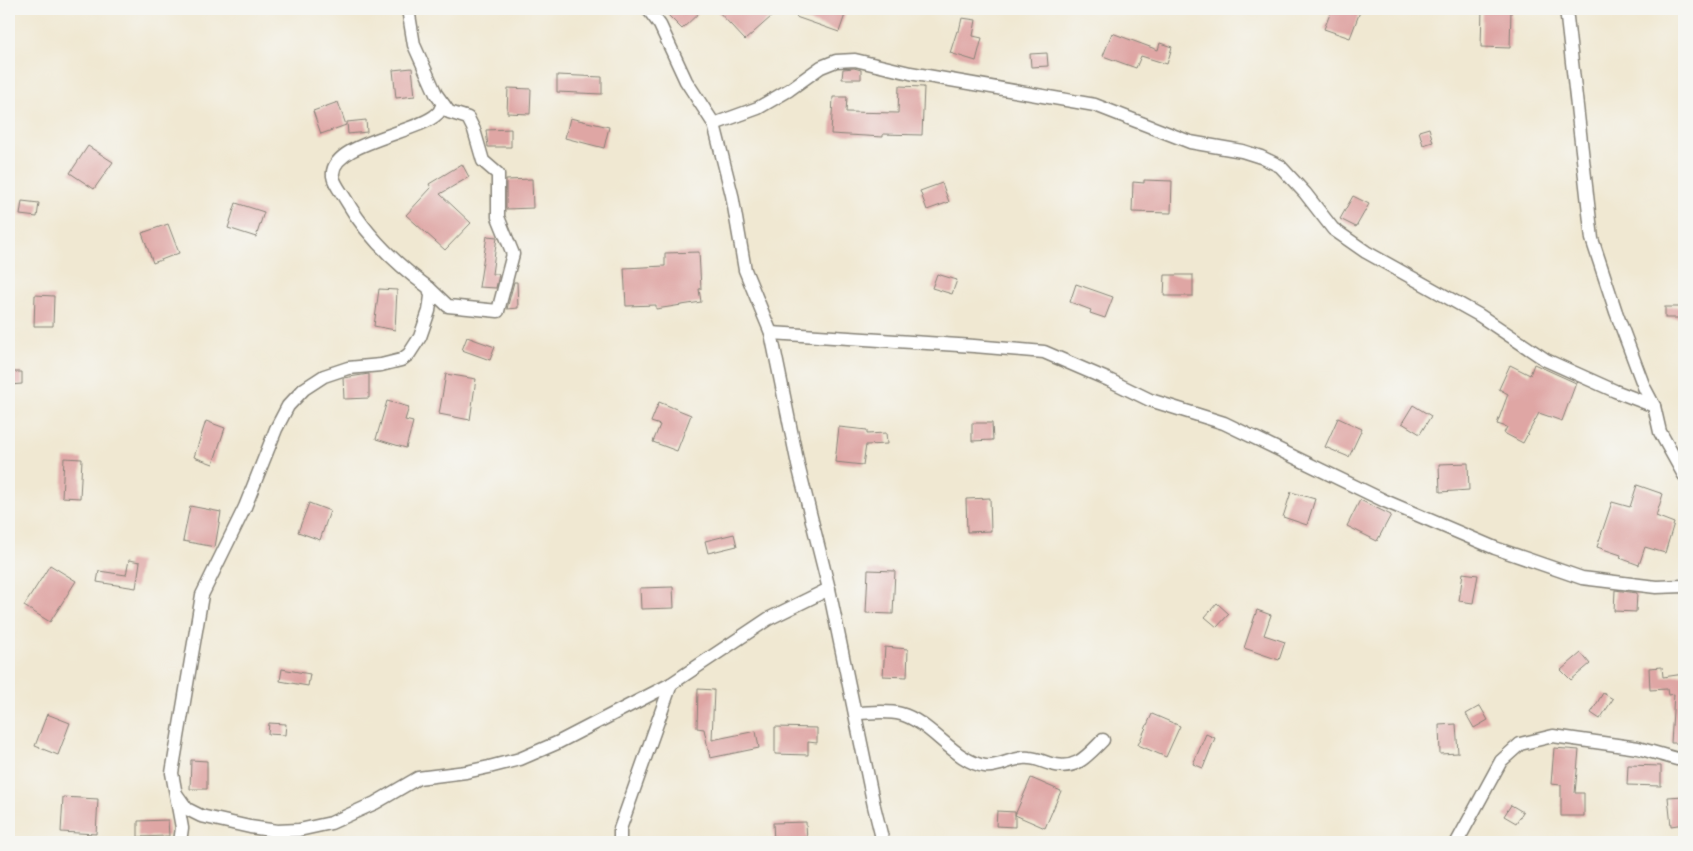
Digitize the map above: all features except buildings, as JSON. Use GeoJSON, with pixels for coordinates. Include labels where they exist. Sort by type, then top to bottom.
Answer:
{"type":"FeatureCollection","features":[{"type":"Feature","properties":{"kind":"street"},"geometry":{"type":"LineString","coordinates":[[408,9],[414,45],[436,94],[440,109]]}},
{"type":"Feature","properties":{"kind":"street"},"geometry":{"type":"LineString","coordinates":[[648,9],[660,26],[686,81],[714,124],[732,195],[745,270],[771,333],[796,455],[830,589],[883,842]]}},
{"type":"Feature","properties":{"kind":"street"},"geometry":{"type":"LineString","coordinates":[[1566,9],[1592,239],[1644,387],[1654,406],[1660,432],[1684,475]]}},
{"type":"Feature","properties":{"kind":"street"},"geometry":{"type":"LineString","coordinates":[[714,124],[758,108],[789,90],[821,67],[836,61],[855,60],[910,73],[1095,104],[1190,142],[1242,151],[1280,166],[1305,193],[1333,229],[1366,252],[1478,315],[1546,360],[1614,391],[1654,406]]}},
{"type":"Feature","properties":{"kind":"street"},"geometry":{"type":"LineString","coordinates":[[440,109],[468,118],[474,130],[483,161],[498,174],[498,217],[513,254],[498,311],[448,306],[429,288],[392,259],[354,214],[333,177],[334,167],[341,157],[363,145],[418,125],[440,109]]}},
{"type":"Feature","properties":{"kind":"street"},"geometry":{"type":"LineString","coordinates":[[182,828],[172,773],[202,595],[245,506],[276,429],[288,406],[304,389],[324,376],[348,368],[380,365],[401,360],[409,354],[420,338],[429,311],[431,296],[429,288]]}},
{"type":"Feature","properties":{"kind":"street"},"geometry":{"type":"LineString","coordinates":[[771,333],[1044,352],[1150,400],[1224,423],[1385,501],[1495,548],[1582,578],[1656,587],[1684,586]]}},
{"type":"Feature","properties":{"kind":"street"},"geometry":{"type":"LineString","coordinates":[[175,793],[187,809],[201,816],[250,827],[277,831],[299,830],[331,823],[374,803],[418,778],[466,772],[520,759],[557,743],[670,684],[768,619],[830,589]]}},
{"type":"Feature","properties":{"kind":"street"},"geometry":{"type":"LineString","coordinates":[[620,842],[622,821],[670,684]]}},
{"type":"Feature","properties":{"kind":"street"},"geometry":{"type":"LineString","coordinates":[[855,713],[901,714],[918,721],[969,760],[985,766],[1000,764],[1021,757],[1037,758],[1051,764],[1065,766],[1084,760],[1103,740]]}},
{"type":"Feature","properties":{"kind":"street"},"geometry":{"type":"LineString","coordinates":[[1456,842],[1501,761],[1520,744],[1553,736],[1638,748],[1677,759],[1684,758]]}},
{"type":"Feature","properties":{"kind":"street"},"geometry":{"type":"LineString","coordinates":[[180,842],[187,809]]}}]}
